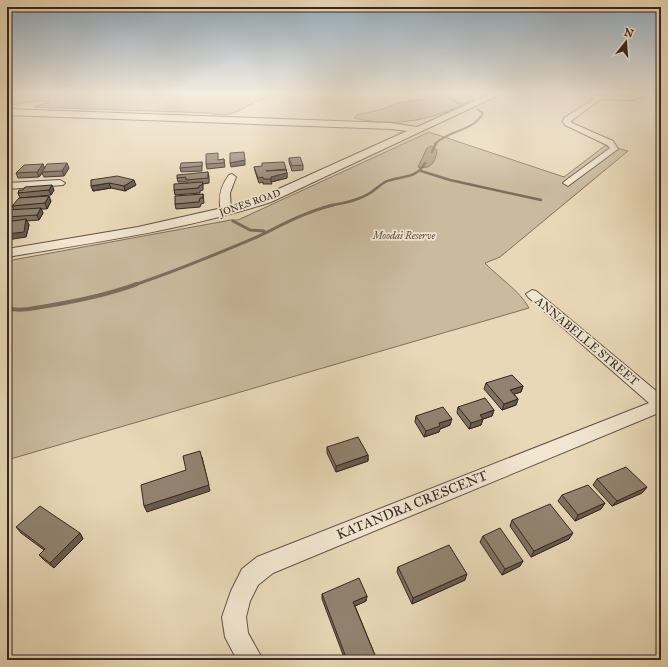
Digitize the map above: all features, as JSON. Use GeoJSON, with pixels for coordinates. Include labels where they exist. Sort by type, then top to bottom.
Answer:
{"type":"FeatureCollection","features":[{"type":"Feature","properties":{"kind":"street"},"geometry":{"type":"LineString","coordinates":[[343,124],[391,126],[419,130]]}},
{"type":"Feature","properties":{"kind":"street","name":"JONES ROAD"},"geometry":{"type":"LineString","coordinates":[[7,253],[205,218],[226,212],[267,199],[432,124]]}},
{"type":"Feature","properties":{"kind":"street"},"geometry":{"type":"LineString","coordinates":[[568,183],[614,149],[610,143],[571,124]]}},
{"type":"Feature","properties":{"kind":"street"},"geometry":{"type":"LineString","coordinates":[[226,212],[223,202],[226,184],[232,176]]}},
{"type":"Feature","properties":{"kind":"street"},"geometry":{"type":"LineString","coordinates":[[7,196],[10,186],[60,183]]}},
{"type":"Feature","properties":{"kind":"street","name":"ANNABELLE STREET"},"geometry":{"type":"LineString","coordinates":[[532,294],[661,404]]}},
{"type":"Feature","properties":{"kind":"street","name":"KATANDRA CRESCENT"},"geometry":{"type":"LineString","coordinates":[[251,660],[237,638],[234,617],[239,598],[250,577],[265,565],[661,404]]}},
{"type":"Feature","properties":{"kind":"green space","name":"Moodai Reserve"},"geometry":{"type":"Polygon","coordinates":[[[429,132],[564,177],[606,145],[628,151],[500,257],[485,263],[520,295],[529,308],[7,460],[7,261],[231,220],[238,220],[429,132]]]}},
{"type":"Feature","properties":{"kind":"shaded area"},"geometry":{"type":"Polygon","coordinates":[[[431,146],[437,150],[434,161],[429,166],[423,168],[418,167],[427,148],[431,146]]]}},
{"type":"Feature","properties":{"kind":"building"},"geometry":{"type":"Polygon","coordinates":[[[244,152],[245,160],[230,163],[230,153],[244,152]]]}},
{"type":"Feature","properties":{"kind":"building"},"geometry":{"type":"Polygon","coordinates":[[[218,153],[218,160],[224,159],[224,163],[206,164],[206,154],[218,153]]]}},
{"type":"Feature","properties":{"kind":"building"},"geometry":{"type":"Polygon","coordinates":[[[300,157],[303,165],[292,166],[289,158],[300,157]]]}},
{"type":"Feature","properties":{"kind":"building"},"geometry":{"type":"Polygon","coordinates":[[[202,162],[202,166],[180,168],[181,163],[202,162]]]}},
{"type":"Feature","properties":{"kind":"building"},"geometry":{"type":"Polygon","coordinates":[[[284,162],[286,169],[266,171],[286,170],[287,173],[271,177],[271,179],[263,179],[263,177],[258,178],[254,167],[262,166],[262,163],[284,162]]]}},
{"type":"Feature","properties":{"kind":"building"},"geometry":{"type":"Polygon","coordinates":[[[67,163],[62,171],[42,172],[47,164],[67,163]]]}},
{"type":"Feature","properties":{"kind":"building"},"geometry":{"type":"Polygon","coordinates":[[[43,164],[37,172],[16,173],[24,165],[43,164]]]}},
{"type":"Feature","properties":{"kind":"building"},"geometry":{"type":"Polygon","coordinates":[[[208,172],[208,178],[186,180],[186,177],[177,178],[177,175],[208,172]]]}},
{"type":"Feature","properties":{"kind":"building"},"geometry":{"type":"Polygon","coordinates":[[[117,176],[134,180],[124,186],[109,183],[91,186],[91,180],[117,176]]]}},
{"type":"Feature","properties":{"kind":"building"},"geometry":{"type":"Polygon","coordinates":[[[203,182],[199,188],[174,190],[174,184],[203,182]]]}},
{"type":"Feature","properties":{"kind":"building"},"geometry":{"type":"Polygon","coordinates":[[[52,185],[49,190],[18,193],[19,190],[23,190],[25,187],[52,185]]]}},
{"type":"Feature","properties":{"kind":"building"},"geometry":{"type":"Polygon","coordinates":[[[203,194],[203,198],[200,198],[199,202],[175,204],[175,196],[203,194]]]}},
{"type":"Feature","properties":{"kind":"building"},"geometry":{"type":"Polygon","coordinates":[[[49,196],[45,203],[12,206],[19,198],[49,196]]]}},
{"type":"Feature","properties":{"kind":"building"},"geometry":{"type":"Polygon","coordinates":[[[41,208],[37,215],[7,217],[7,210],[41,208]]]}},
{"type":"Feature","properties":{"kind":"building"},"geometry":{"type":"Polygon","coordinates":[[[26,219],[24,232],[7,234],[7,222],[26,219]]]}},
{"type":"Feature","properties":{"kind":"building"},"geometry":{"type":"Polygon","coordinates":[[[512,375],[523,386],[510,390],[518,399],[504,404],[486,383],[512,375]]]}},
{"type":"Feature","properties":{"kind":"building"},"geometry":{"type":"Polygon","coordinates":[[[485,398],[494,410],[480,415],[483,419],[471,423],[458,407],[485,398]]]}},
{"type":"Feature","properties":{"kind":"building"},"geometry":{"type":"Polygon","coordinates":[[[443,407],[452,419],[439,423],[440,426],[426,431],[416,416],[443,407]]]}},
{"type":"Feature","properties":{"kind":"building"},"geometry":{"type":"Polygon","coordinates":[[[358,437],[368,455],[336,466],[327,447],[358,437]]]}},
{"type":"Feature","properties":{"kind":"building"},"geometry":{"type":"Polygon","coordinates":[[[200,451],[209,485],[144,506],[141,485],[186,470],[183,456],[200,451]]]}},
{"type":"Feature","properties":{"kind":"building"},"geometry":{"type":"Polygon","coordinates":[[[626,467],[647,487],[617,501],[597,479],[626,467]]]}},
{"type":"Feature","properties":{"kind":"building"},"geometry":{"type":"Polygon","coordinates":[[[588,485],[605,503],[578,515],[562,495],[588,485]]]}},
{"type":"Feature","properties":{"kind":"building"},"geometry":{"type":"Polygon","coordinates":[[[550,504],[573,533],[534,551],[512,520],[550,504]]]}},
{"type":"Feature","properties":{"kind":"building"},"geometry":{"type":"Polygon","coordinates":[[[40,506],[80,533],[50,563],[39,555],[45,549],[16,527],[40,506]]]}},
{"type":"Feature","properties":{"kind":"building"},"geometry":{"type":"Polygon","coordinates":[[[500,528],[523,561],[505,569],[483,536],[500,528]]]}},
{"type":"Feature","properties":{"kind":"building"},"geometry":{"type":"Polygon","coordinates":[[[449,545],[467,574],[413,598],[398,567],[449,545]]]}},
{"type":"Feature","properties":{"kind":"building"},"geometry":{"type":"Polygon","coordinates":[[[359,578],[367,596],[353,602],[377,660],[347,660],[322,594],[359,578]]]}},
{"type":"Feature","properties":{"kind":"waterway"},"geometry":{"type":"LineString","coordinates":[[436,143],[441,139],[473,124]]}},
{"type":"Feature","properties":{"kind":"waterway"},"geometry":{"type":"LineString","coordinates":[[432,152],[436,143]]}},
{"type":"Feature","properties":{"kind":"waterway"},"geometry":{"type":"LineString","coordinates":[[332,205],[360,198],[372,192],[385,182],[412,175],[425,163]]}},
{"type":"Feature","properties":{"kind":"waterway"},"geometry":{"type":"LineString","coordinates":[[421,171],[450,180],[541,200]]}},
{"type":"Feature","properties":{"kind":"waterway"},"geometry":{"type":"LineString","coordinates":[[134,285],[212,256],[303,215],[332,205]]}},
{"type":"Feature","properties":{"kind":"waterway"},"geometry":{"type":"LineString","coordinates":[[233,221],[250,230],[264,231]]}},
{"type":"Feature","properties":{"kind":"waterway"},"geometry":{"type":"LineString","coordinates":[[7,308],[17,310],[70,302],[137,284]]}}]}
